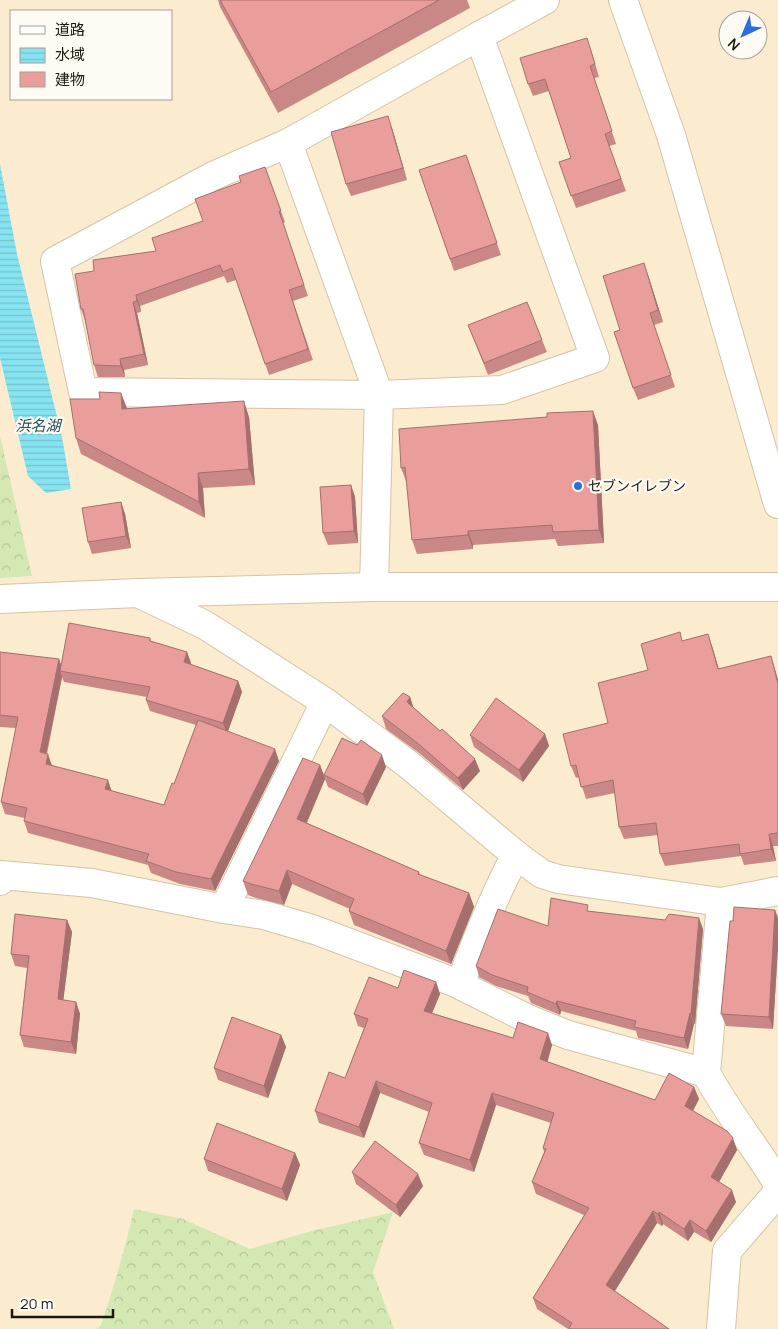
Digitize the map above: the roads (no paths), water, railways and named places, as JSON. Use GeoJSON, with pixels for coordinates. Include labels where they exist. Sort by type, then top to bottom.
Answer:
{"type":"FeatureCollection","features":[{"type":"Feature","properties":{"kind":"street"},"geometry":{"type":"LineString","coordinates":[[479,36],[595,358],[502,390],[379,395],[82,392],[55,261],[213,176],[288,143],[479,36],[545,0]]}},
{"type":"Feature","properties":{"kind":"street"},"geometry":{"type":"LineString","coordinates":[[623,0],[671,134],[778,504]]}},
{"type":"Feature","properties":{"kind":"street"},"geometry":{"type":"LineString","coordinates":[[288,143],[379,395],[374,587]]}},
{"type":"Feature","properties":{"kind":"street"},"geometry":{"type":"LineString","coordinates":[[0,599],[138,592],[374,587],[778,587]]}},
{"type":"Feature","properties":{"kind":"street"},"geometry":{"type":"LineString","coordinates":[[138,592],[205,625],[325,702],[409,766],[516,855],[542,874],[558,879],[721,902],[778,891]]}},
{"type":"Feature","properties":{"kind":"street"},"geometry":{"type":"LineString","coordinates":[[224,909],[325,702]]}},
{"type":"Feature","properties":{"kind":"street"},"geometry":{"type":"LineString","coordinates":[[460,985],[480,930],[497,891],[516,855]]}},
{"type":"Feature","properties":{"kind":"street"},"geometry":{"type":"LineString","coordinates":[[0,881],[1,875],[92,883],[264,915],[316,930],[460,985],[550,1029],[706,1073]]}},
{"type":"Feature","properties":{"kind":"street"},"geometry":{"type":"LineString","coordinates":[[721,902],[706,1073],[719,1098],[778,1184]]}},
{"type":"Feature","properties":{"kind":"street"},"geometry":{"type":"LineString","coordinates":[[721,1329],[727,1251],[778,1192]]}},
{"type":"Feature","properties":{"kind":"water","name":"浜名湖"},"geometry":{"type":"Polygon","coordinates":[[[0,164],[17,254],[62,437],[71,489],[46,493],[28,476],[0,358],[0,164]]]}},
{"type":"Feature","properties":{"kind":"place","name":"セブンイレブン"},"geometry":{"type":"Point","coordinates":[578,486]}}]}
